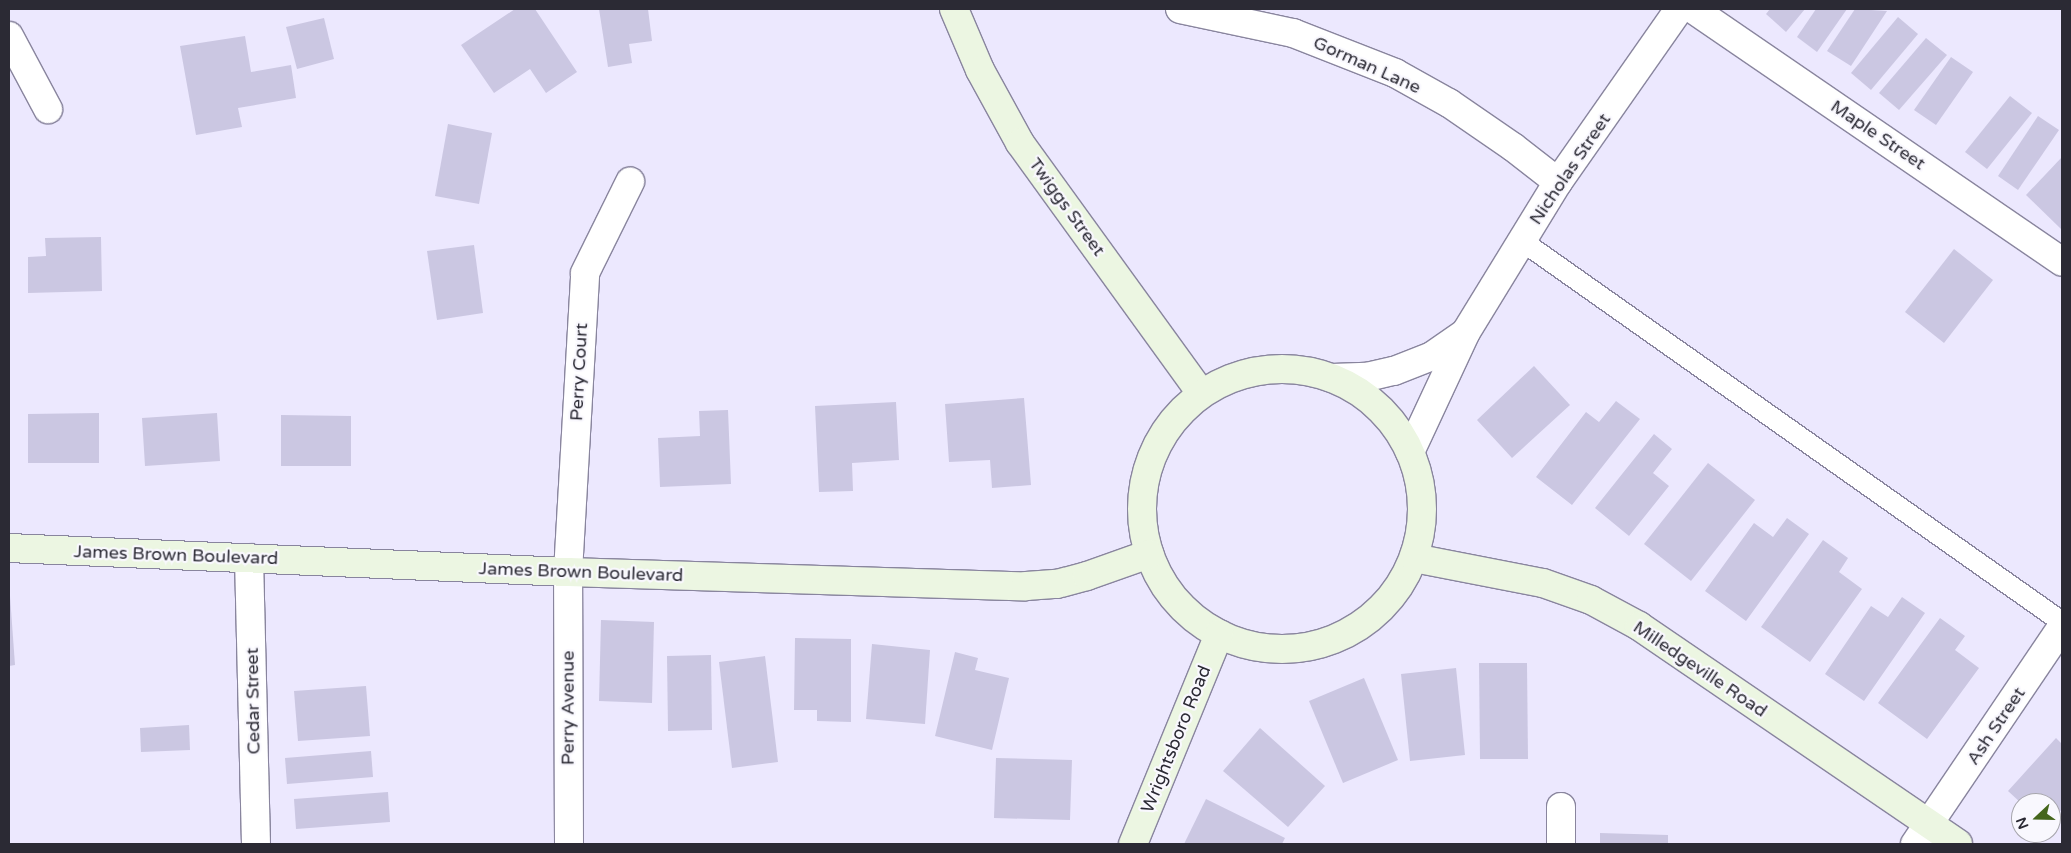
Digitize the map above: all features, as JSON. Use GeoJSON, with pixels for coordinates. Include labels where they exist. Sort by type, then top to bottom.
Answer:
{"type":"FeatureCollection","features":[{"type":"Feature","properties":{"kind":"main road","name":"Twiggs Street"},"geometry":{"type":"LineString","coordinates":[[954,9],[980,70],[1020,143],[1201,393]]}},
{"type":"Feature","properties":{"kind":"main road"},"geometry":{"type":"LineString","coordinates":[[1288,368],[1332,378],[1371,402],[1391,421],[1410,452],[1421,487],[1422,523],[1414,558],[1390,599],[1354,630],[1311,647],[1263,649],[1219,634],[1188,614],[1165,586],[1148,554],[1141,509],[1148,465],[1169,424],[1201,393],[1242,373],[1288,368]]}},
{"type":"Feature","properties":{"kind":"main road","name":"James Brown Boulevard"},"geometry":{"type":"LineString","coordinates":[[9,548],[568,572],[1026,586],[1079,578],[1148,554]]}},
{"type":"Feature","properties":{"kind":"main road","name":"Milledgeville Road"},"geometry":{"type":"LineString","coordinates":[[1414,558],[1543,583],[1592,600],[1639,626],[1922,834],[1958,844]]}},
{"type":"Feature","properties":{"kind":"main road","name":"Wrightsboro Road"},"geometry":{"type":"LineString","coordinates":[[1133,844],[1219,634]]}},
{"type":"Feature","properties":{"kind":"street","name":"Gorman Lane"},"geometry":{"type":"LineString","coordinates":[[1180,9],[1293,33],[1395,73],[1457,109],[1558,182]]}},
{"type":"Feature","properties":{"kind":"street","name":"Nicholas Street"},"geometry":{"type":"LineString","coordinates":[[1410,452],[1466,332],[1558,182],[1679,9]]}},
{"type":"Feature","properties":{"kind":"street","name":"Maple Street"},"geometry":{"type":"LineString","coordinates":[[1693,9],[2062,262]]}},
{"type":"Feature","properties":{"kind":"street"},"geometry":{"type":"LineString","coordinates":[[9,36],[48,109]]}},
{"type":"Feature","properties":{"kind":"street","name":"Perry Court"},"geometry":{"type":"LineString","coordinates":[[568,572],[585,273],[630,182]]}},
{"type":"Feature","properties":{"kind":"street","name":"Nicholas Street"},"geometry":{"type":"LineString","coordinates":[[1332,378],[1368,377],[1394,371],[1432,356],[1466,332]]}},
{"type":"Feature","properties":{"kind":"street","name":"Cedar Street"},"geometry":{"type":"LineString","coordinates":[[249,558],[256,844]]}},
{"type":"Feature","properties":{"kind":"street","name":"Perry Avenue"},"geometry":{"type":"LineString","coordinates":[[568,572],[569,844]]}},
{"type":"Feature","properties":{"kind":"street","name":"Ash Street"},"geometry":{"type":"LineString","coordinates":[[1922,834],[2062,627]]}},
{"type":"Feature","properties":{"kind":"street"},"geometry":{"type":"LineString","coordinates":[[1561,807],[1561,844]]}},
{"type":"Feature","properties":{"kind":"lane"},"geometry":{"type":"LineString","coordinates":[[1522,241],[2062,622]]}},
{"type":"Feature","properties":{"kind":"building"},"geometry":{"type":"Polygon","coordinates":[[[515,9],[535,9],[577,72],[546,93],[530,69],[494,93],[461,45],[515,9]]]}},
{"type":"Feature","properties":{"kind":"building"},"geometry":{"type":"Polygon","coordinates":[[[599,9],[648,9],[652,41],[629,44],[632,63],[608,67],[599,9]]]}},
{"type":"Feature","properties":{"kind":"building"},"geometry":{"type":"Polygon","coordinates":[[[1770,9],[1805,9],[1786,32],[1766,14],[1770,9]]]}},
{"type":"Feature","properties":{"kind":"building"},"geometry":{"type":"Polygon","coordinates":[[[1816,9],[1847,9],[1817,52],[1797,37],[1816,9]]]}},
{"type":"Feature","properties":{"kind":"building"},"geometry":{"type":"Polygon","coordinates":[[[1855,9],[1887,11],[1851,66],[1827,51],[1855,9]]]}},
{"type":"Feature","properties":{"kind":"building"},"geometry":{"type":"Polygon","coordinates":[[[1898,17],[1918,34],[1871,90],[1851,73],[1898,17]]]}},
{"type":"Feature","properties":{"kind":"building"},"geometry":{"type":"Polygon","coordinates":[[[324,18],[334,59],[297,69],[286,27],[324,18]]]}},
{"type":"Feature","properties":{"kind":"building"},"geometry":{"type":"Polygon","coordinates":[[[245,36],[251,72],[291,65],[296,98],[238,108],[242,127],[196,135],[180,46],[245,36]]]}},
{"type":"Feature","properties":{"kind":"building"},"geometry":{"type":"Polygon","coordinates":[[[1926,38],[1947,55],[1899,110],[1879,93],[1926,38]]]}},
{"type":"Feature","properties":{"kind":"building"},"geometry":{"type":"Polygon","coordinates":[[[1951,57],[1973,72],[1936,125],[1914,110],[1951,57]]]}},
{"type":"Feature","properties":{"kind":"building"},"geometry":{"type":"Polygon","coordinates":[[[2010,96],[2032,113],[1987,169],[1965,152],[2010,96]]]}},
{"type":"Feature","properties":{"kind":"building"},"geometry":{"type":"Polygon","coordinates":[[[2038,116],[2059,130],[2018,190],[1998,176],[2038,116]]]}},
{"type":"Feature","properties":{"kind":"building"},"geometry":{"type":"Polygon","coordinates":[[[448,124],[492,133],[479,204],[435,196],[448,124]]]}},
{"type":"Feature","properties":{"kind":"building"},"geometry":{"type":"Polygon","coordinates":[[[2062,157],[2062,227],[2061,229],[2026,195],[2062,157]]]}},
{"type":"Feature","properties":{"kind":"building"},"geometry":{"type":"Polygon","coordinates":[[[101,237],[102,291],[28,293],[28,257],[46,256],[45,238],[101,237]]]}},
{"type":"Feature","properties":{"kind":"building"},"geometry":{"type":"Polygon","coordinates":[[[474,245],[483,313],[437,320],[427,251],[474,245]]]}},
{"type":"Feature","properties":{"kind":"building"},"geometry":{"type":"Polygon","coordinates":[[[1954,249],[1993,280],[1944,343],[1905,312],[1954,249]]]}},
{"type":"Feature","properties":{"kind":"building"},"geometry":{"type":"Polygon","coordinates":[[[1534,366],[1570,405],[1512,458],[1477,420],[1534,366]]]}},
{"type":"Feature","properties":{"kind":"building"},"geometry":{"type":"Polygon","coordinates":[[[1024,398],[1031,485],[992,488],[990,460],[949,462],[945,404],[1024,398]]]}},
{"type":"Feature","properties":{"kind":"building"},"geometry":{"type":"Polygon","coordinates":[[[1616,401],[1640,419],[1572,505],[1536,477],[1586,412],[1599,422],[1616,401]]]}},
{"type":"Feature","properties":{"kind":"building"},"geometry":{"type":"Polygon","coordinates":[[[896,402],[899,460],[852,463],[853,491],[819,492],[815,406],[896,402]]]}},
{"type":"Feature","properties":{"kind":"building"},"geometry":{"type":"Polygon","coordinates":[[[728,410],[731,484],[660,487],[658,438],[700,436],[699,411],[728,410]]]}},
{"type":"Feature","properties":{"kind":"building"},"geometry":{"type":"Polygon","coordinates":[[[99,413],[99,463],[28,463],[28,414],[99,413]]]}},
{"type":"Feature","properties":{"kind":"building"},"geometry":{"type":"Polygon","coordinates":[[[217,413],[220,461],[145,466],[142,418],[217,413]]]}},
{"type":"Feature","properties":{"kind":"building"},"geometry":{"type":"Polygon","coordinates":[[[281,415],[351,416],[351,466],[281,466],[281,415]]]}},
{"type":"Feature","properties":{"kind":"building"},"geometry":{"type":"Polygon","coordinates":[[[1654,434],[1672,449],[1653,473],[1669,486],[1629,536],[1595,508],[1654,434]]]}},
{"type":"Feature","properties":{"kind":"building"},"geometry":{"type":"Polygon","coordinates":[[[1708,463],[1755,500],[1691,581],[1644,544],[1708,463]]]}},
{"type":"Feature","properties":{"kind":"building"},"geometry":{"type":"Polygon","coordinates":[[[1787,518],[1809,534],[1746,621],[1705,591],[1754,523],[1773,537],[1787,518]]]}},
{"type":"Feature","properties":{"kind":"building"},"geometry":{"type":"Polygon","coordinates":[[[1823,540],[1848,558],[1839,572],[1862,589],[1810,662],[1761,627],[1823,540]]]}},
{"type":"Feature","properties":{"kind":"building"},"geometry":{"type":"Polygon","coordinates":[[[9,597],[15,665],[9,666],[9,597]]]}},
{"type":"Feature","properties":{"kind":"building"},"geometry":{"type":"Polygon","coordinates":[[[1902,597],[1925,613],[1864,701],[1825,674],[1871,606],[1888,617],[1902,597]]]}},
{"type":"Feature","properties":{"kind":"building"},"geometry":{"type":"Polygon","coordinates":[[[1940,618],[1965,636],[1955,650],[1979,668],[1927,739],[1878,703],[1940,618]]]}},
{"type":"Feature","properties":{"kind":"building"},"geometry":{"type":"Polygon","coordinates":[[[601,620],[654,622],[652,703],[599,701],[601,620]]]}},
{"type":"Feature","properties":{"kind":"building"},"geometry":{"type":"Polygon","coordinates":[[[795,638],[851,639],[851,722],[817,721],[817,710],[794,710],[795,638]]]}},
{"type":"Feature","properties":{"kind":"building"},"geometry":{"type":"Polygon","coordinates":[[[872,644],[930,650],[925,724],[866,719],[872,644]]]}},
{"type":"Feature","properties":{"kind":"building"},"geometry":{"type":"Polygon","coordinates":[[[955,652],[978,658],[975,670],[1009,678],[992,750],[935,736],[955,652]]]}},
{"type":"Feature","properties":{"kind":"building"},"geometry":{"type":"Polygon","coordinates":[[[711,655],[712,730],[668,731],[667,656],[711,655]]]}},
{"type":"Feature","properties":{"kind":"building"},"geometry":{"type":"Polygon","coordinates":[[[765,656],[778,762],[732,768],[719,662],[765,656]]]}},
{"type":"Feature","properties":{"kind":"building"},"geometry":{"type":"Polygon","coordinates":[[[1479,663],[1527,663],[1528,759],[1480,759],[1479,663]]]}},
{"type":"Feature","properties":{"kind":"building"},"geometry":{"type":"Polygon","coordinates":[[[1456,668],[1465,755],[1410,761],[1401,674],[1456,668]]]}},
{"type":"Feature","properties":{"kind":"building"},"geometry":{"type":"Polygon","coordinates":[[[1364,678],[1398,760],[1343,783],[1309,701],[1364,678]]]}},
{"type":"Feature","properties":{"kind":"building"},"geometry":{"type":"Polygon","coordinates":[[[366,686],[370,736],[298,741],[294,691],[366,686]]]}},
{"type":"Feature","properties":{"kind":"building"},"geometry":{"type":"Polygon","coordinates":[[[189,725],[190,750],[141,752],[140,728],[189,725]]]}},
{"type":"Feature","properties":{"kind":"building"},"geometry":{"type":"Polygon","coordinates":[[[1260,728],[1325,786],[1288,827],[1223,771],[1260,728]]]}},
{"type":"Feature","properties":{"kind":"building"},"geometry":{"type":"Polygon","coordinates":[[[2056,738],[2062,744],[2061,810],[2061,793],[2011,794],[2008,791],[2056,738]]]}},
{"type":"Feature","properties":{"kind":"building"},"geometry":{"type":"Polygon","coordinates":[[[371,751],[373,777],[287,784],[285,758],[371,751]]]}},
{"type":"Feature","properties":{"kind":"building"},"geometry":{"type":"Polygon","coordinates":[[[996,758],[1072,760],[1070,820],[994,818],[996,758]]]}},
{"type":"Feature","properties":{"kind":"building"},"geometry":{"type":"Polygon","coordinates":[[[388,792],[390,822],[296,829],[294,799],[388,792]]]}},
{"type":"Feature","properties":{"kind":"building"},"geometry":{"type":"Polygon","coordinates":[[[1206,799],[1285,838],[1282,844],[1184,844],[1206,799]]]}},
{"type":"Feature","properties":{"kind":"building"},"geometry":{"type":"Polygon","coordinates":[[[1600,833],[1668,835],[1668,844],[1600,844],[1600,833]]]}}]}
